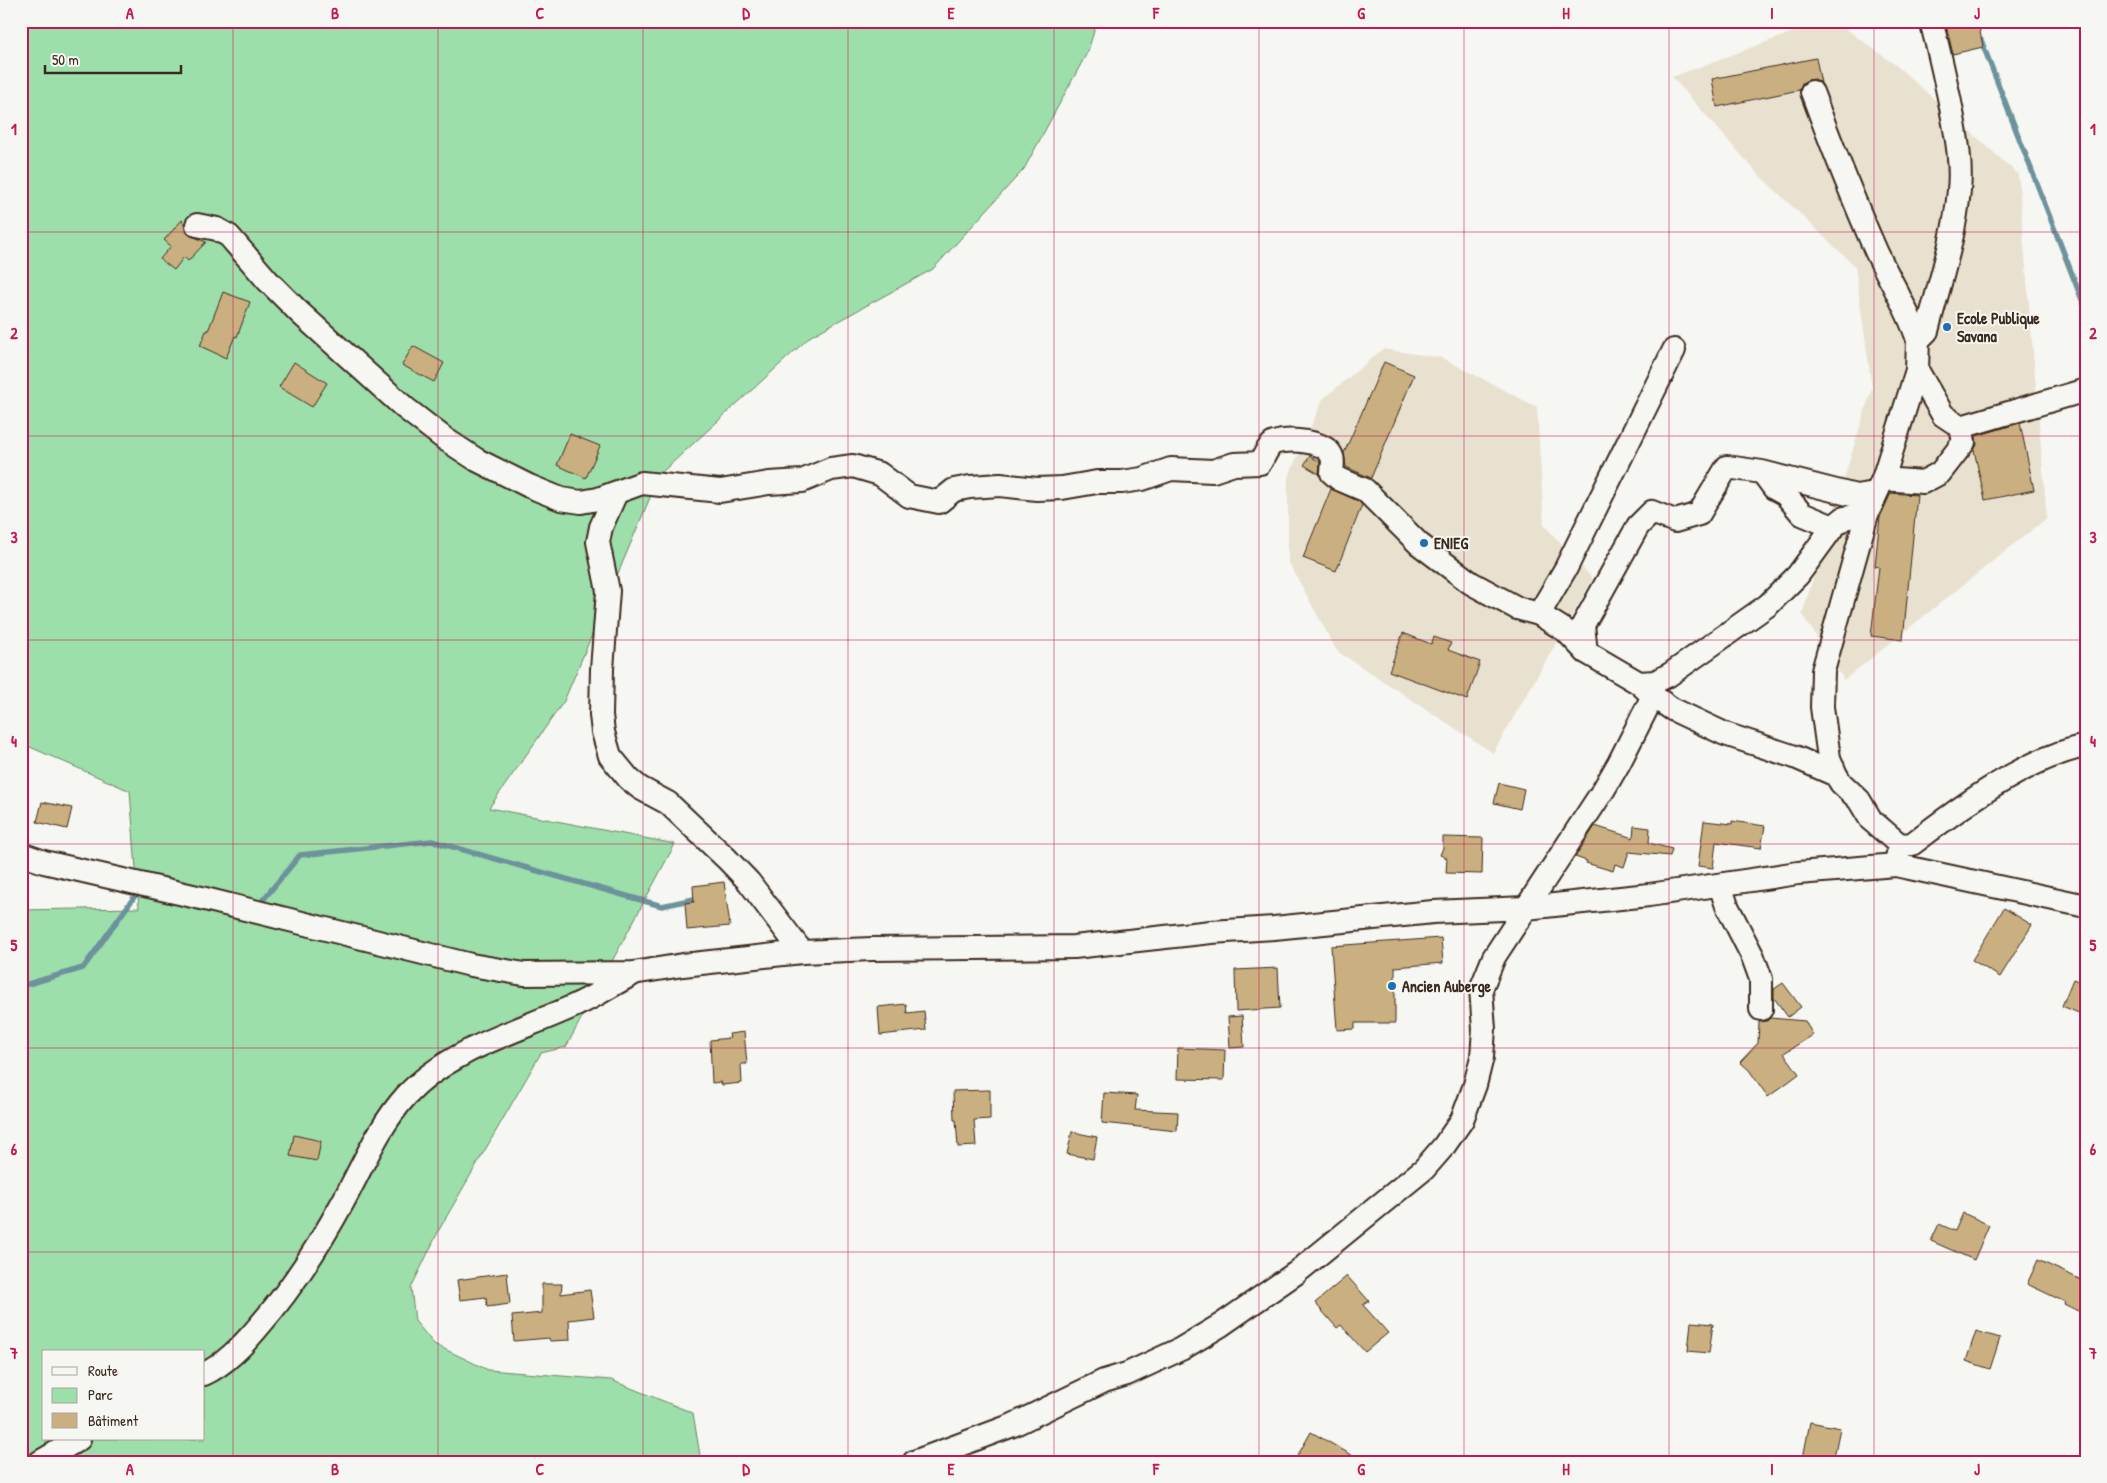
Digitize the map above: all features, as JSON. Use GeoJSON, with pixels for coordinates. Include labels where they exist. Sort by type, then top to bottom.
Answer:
{"type":"FeatureCollection","features":[{"type":"Feature","properties":{"kind":"street"},"geometry":{"type":"LineString","coordinates":[[1918,340],[1927,331],[1954,227],[1960,189],[1959,155],[1954,122],[1944,68],[1931,21]]}},
{"type":"Feature","properties":{"kind":"street"},"geometry":{"type":"LineString","coordinates":[[1812,92],[1845,180],[1891,282],[1912,322],[1918,340],[1917,370],[1879,486],[1867,514],[1823,671],[1822,707],[1829,758],[1841,784],[1859,800],[1871,820],[1898,855]]}},
{"type":"Feature","properties":{"kind":"street"},"geometry":{"type":"LineString","coordinates":[[197,225],[217,229],[229,236],[268,281],[340,349],[405,408],[445,439],[477,460],[529,486],[561,499],[581,502],[598,499],[642,483],[720,491],[769,483],[802,481],[831,469],[853,466],[880,474],[909,496],[939,502],[954,490],[970,487],[1000,485],[1037,489],[1062,488],[1097,482],[1122,482],[1142,479],[1172,469],[1213,471],[1234,464],[1260,462],[1275,443],[1305,441],[1319,444],[1326,448],[1332,457],[1332,473],[1339,479],[1365,490],[1419,544],[1471,583],[1516,608],[1540,614],[1566,631],[1586,652],[1700,724],[1767,749],[1795,757],[1836,775]]}},
{"type":"Feature","properties":{"kind":"street"},"geometry":{"type":"LineString","coordinates":[[1540,614],[1566,568],[1674,350]]}},
{"type":"Feature","properties":{"kind":"street"},"geometry":{"type":"LineString","coordinates":[[1586,652],[1584,625],[1638,526],[1652,512],[1675,521],[1700,514],[1727,467],[1762,472],[1856,496],[1879,486],[1923,482],[1940,473],[1964,442],[1961,427],[1943,415],[1917,370]]}},
{"type":"Feature","properties":{"kind":"street"},"geometry":{"type":"LineString","coordinates":[[1961,427],[2086,390]]}},
{"type":"Feature","properties":{"kind":"street"},"geometry":{"type":"LineString","coordinates":[[1762,472],[1774,488],[1785,494],[1802,514],[1833,527]]}},
{"type":"Feature","properties":{"kind":"street"},"geometry":{"type":"LineString","coordinates":[[616,493],[601,527],[598,542],[608,601],[602,669],[601,716],[603,732],[610,756],[629,779],[640,788],[672,807],[727,859],[749,882],[802,952]]}},
{"type":"Feature","properties":{"kind":"street"},"geometry":{"type":"LineString","coordinates":[[914,1462],[1014,1425],[1104,1381],[1127,1374],[1180,1349],[1221,1325],[1296,1273],[1424,1169],[1444,1146],[1462,1120],[1475,1085],[1482,1057],[1484,1029],[1482,989],[1494,957],[1608,782],[1646,690],[1654,682],[1668,675],[1768,605],[1798,575],[1833,527],[1844,518],[1867,514]]}},
{"type":"Feature","properties":{"kind":"street"},"geometry":{"type":"LineString","coordinates":[[1898,855],[1945,818],[2015,775],[2070,749],[2086,746]]}},
{"type":"Feature","properties":{"kind":"street"},"geometry":{"type":"LineString","coordinates":[[21,854],[52,864],[197,897],[472,965],[524,974],[634,973],[683,965],[802,952],[872,949],[1074,947],[1211,932],[1274,928],[1423,913],[1526,908],[1649,895],[1720,885],[1898,855],[2086,906]]}},
{"type":"Feature","properties":{"kind":"street"},"geometry":{"type":"LineString","coordinates":[[1720,885],[1727,906],[1753,957],[1761,979],[1760,1009]]}},
{"type":"Feature","properties":{"kind":"street"},"geometry":{"type":"LineString","coordinates":[[205,1373],[225,1360],[245,1342],[275,1308],[303,1270],[386,1123],[406,1096],[452,1060],[579,1004],[634,973]]}},
{"type":"Feature","properties":{"kind":"street"},"geometry":{"type":"LineString","coordinates":[[40,1462],[77,1440]]}},
{"type":"Feature","properties":{"kind":"shaded area","name":"Ecole Publique Savana"},"geometry":{"type":"Polygon","coordinates":[[[1823,21],[1835,21],[1897,66],[2018,174],[2047,518],[1844,680],[1802,614],[1872,388],[1855,266],[1758,174],[1672,77],[1823,21]]]}},
{"type":"Feature","properties":{"kind":"shaded area","name":"ENIEG"},"geometry":{"type":"Polygon","coordinates":[[[1383,349],[1442,358],[1537,407],[1544,525],[1593,579],[1493,753],[1337,651],[1288,561],[1288,478],[1323,399],[1383,349]]]}},
{"type":"Feature","properties":{"kind":"green space"},"geometry":{"type":"Polygon","coordinates":[[[21,21],[1097,21],[1088,51],[1024,169],[933,269],[811,336],[660,474],[564,701],[489,808],[675,844],[566,1047],[541,1053],[440,1228],[411,1288],[415,1321],[434,1344],[488,1370],[611,1380],[693,1413],[701,1462],[21,1462],[21,910],[139,908],[130,791],[21,743],[21,21]]]}},
{"type":"Feature","properties":{"kind":"building"},"geometry":{"type":"Polygon","coordinates":[[[1945,21],[1978,21],[1983,47],[1953,54],[1945,21]]]}},
{"type":"Feature","properties":{"kind":"building"},"geometry":{"type":"Polygon","coordinates":[[[1816,58],[1821,83],[1815,79],[1808,80],[1802,83],[1799,90],[1717,107],[1712,79],[1816,58]]]}},
{"type":"Feature","properties":{"kind":"building"},"geometry":{"type":"Polygon","coordinates":[[[182,220],[188,234],[206,242],[188,261],[184,257],[174,270],[160,259],[171,246],[164,240],[182,220]]]}},
{"type":"Feature","properties":{"kind":"building"},"geometry":{"type":"Polygon","coordinates":[[[223,292],[250,302],[237,337],[235,336],[226,358],[200,346],[223,292]]]}},
{"type":"Feature","properties":{"kind":"building"},"geometry":{"type":"Polygon","coordinates":[[[413,346],[444,363],[434,382],[402,365],[413,346]]]}},
{"type":"Feature","properties":{"kind":"building"},"geometry":{"type":"Polygon","coordinates":[[[294,362],[327,383],[312,407],[279,387],[294,362]]]}},
{"type":"Feature","properties":{"kind":"building"},"geometry":{"type":"Polygon","coordinates":[[[1384,362],[1414,375],[1371,478],[1346,467],[1344,453],[1384,362]]]}},
{"type":"Feature","properties":{"kind":"building"},"geometry":{"type":"Polygon","coordinates":[[[2020,423],[2034,490],[1985,500],[1974,450],[1977,445],[1976,436],[2020,423]]]}},
{"type":"Feature","properties":{"kind":"building"},"geometry":{"type":"Polygon","coordinates":[[[570,434],[600,446],[586,478],[557,465],[570,434]]]}},
{"type":"Feature","properties":{"kind":"building"},"geometry":{"type":"Polygon","coordinates":[[[1310,456],[1320,462],[1319,474],[1304,465],[1310,456]]]}},
{"type":"Feature","properties":{"kind":"building"},"geometry":{"type":"Polygon","coordinates":[[[1331,489],[1358,501],[1362,505],[1336,571],[1303,558],[1331,489]]]}},
{"type":"Feature","properties":{"kind":"building"},"geometry":{"type":"Polygon","coordinates":[[[1891,493],[1917,495],[1903,640],[1871,636],[1879,567],[1875,566],[1880,517],[1891,493]]]}},
{"type":"Feature","properties":{"kind":"building"},"geometry":{"type":"Polygon","coordinates":[[[1403,633],[1431,644],[1434,637],[1451,643],[1448,650],[1480,662],[1467,700],[1389,671],[1403,633]]]}},
{"type":"Feature","properties":{"kind":"building"},"geometry":{"type":"Polygon","coordinates":[[[1499,783],[1524,789],[1520,809],[1494,803],[1499,783]]]}},
{"type":"Feature","properties":{"kind":"building"},"geometry":{"type":"Polygon","coordinates":[[[42,802],[72,808],[67,829],[37,822],[42,802]]]}},
{"type":"Feature","properties":{"kind":"building"},"geometry":{"type":"Polygon","coordinates":[[[1704,821],[1732,824],[1732,821],[1765,826],[1761,848],[1716,842],[1713,868],[1698,866],[1704,821]]]}},
{"type":"Feature","properties":{"kind":"building"},"geometry":{"type":"Polygon","coordinates":[[[1595,826],[1633,838],[1634,826],[1650,828],[1649,843],[1672,849],[1670,856],[1629,852],[1624,867],[1615,864],[1613,871],[1586,863],[1587,861],[1575,857],[1595,826]]]}},
{"type":"Feature","properties":{"kind":"building"},"geometry":{"type":"Polygon","coordinates":[[[1443,837],[1483,838],[1482,874],[1446,873],[1447,858],[1440,855],[1443,848],[1443,837]]]}},
{"type":"Feature","properties":{"kind":"building"},"geometry":{"type":"Polygon","coordinates":[[[724,882],[730,926],[687,930],[685,903],[694,902],[693,886],[724,882]]]}},
{"type":"Feature","properties":{"kind":"building"},"geometry":{"type":"Polygon","coordinates":[[[2004,908],[2032,925],[2000,977],[1972,960],[2004,908]]]}},
{"type":"Feature","properties":{"kind":"building"},"geometry":{"type":"Polygon","coordinates":[[[1441,938],[1443,963],[1395,967],[1395,1023],[1355,1023],[1355,1029],[1337,1030],[1331,946],[1441,938]]]}},
{"type":"Feature","properties":{"kind":"building"},"geometry":{"type":"Polygon","coordinates":[[[1278,968],[1280,1008],[1236,1011],[1235,970],[1278,968]]]}},
{"type":"Feature","properties":{"kind":"building"},"geometry":{"type":"Polygon","coordinates":[[[2073,979],[2086,984],[2086,1016],[2062,1006],[2073,979]]]}},
{"type":"Feature","properties":{"kind":"building"},"geometry":{"type":"Polygon","coordinates":[[[1783,983],[1801,1007],[1788,1017],[1774,998],[1774,989],[1783,983]]]}},
{"type":"Feature","properties":{"kind":"building"},"geometry":{"type":"Polygon","coordinates":[[[906,1004],[907,1013],[924,1011],[926,1030],[880,1035],[878,1007],[906,1004]]]}},
{"type":"Feature","properties":{"kind":"building"},"geometry":{"type":"Polygon","coordinates":[[[1242,1016],[1244,1047],[1230,1048],[1228,1017],[1242,1016]]]}},
{"type":"Feature","properties":{"kind":"building"},"geometry":{"type":"Polygon","coordinates":[[[1770,1018],[1805,1021],[1813,1035],[1784,1053],[1799,1074],[1768,1097],[1749,1070],[1740,1062],[1758,1043],[1759,1022],[1767,1021],[1770,1018]]]}},
{"type":"Feature","properties":{"kind":"building"},"geometry":{"type":"Polygon","coordinates":[[[744,1032],[747,1064],[741,1064],[742,1083],[722,1085],[721,1082],[712,1083],[710,1040],[730,1038],[729,1034],[744,1032]]]}},
{"type":"Feature","properties":{"kind":"building"},"geometry":{"type":"Polygon","coordinates":[[[1178,1048],[1225,1050],[1224,1080],[1177,1079],[1178,1048]]]}},
{"type":"Feature","properties":{"kind":"building"},"geometry":{"type":"Polygon","coordinates":[[[990,1090],[990,1119],[974,1120],[976,1146],[958,1147],[956,1120],[954,1120],[953,1091],[990,1090]]]}},
{"type":"Feature","properties":{"kind":"building"},"geometry":{"type":"Polygon","coordinates":[[[1104,1093],[1137,1095],[1135,1110],[1178,1112],[1177,1131],[1102,1123],[1104,1093]]]}},
{"type":"Feature","properties":{"kind":"building"},"geometry":{"type":"Polygon","coordinates":[[[1072,1132],[1097,1137],[1093,1159],[1067,1154],[1072,1132]]]}},
{"type":"Feature","properties":{"kind":"building"},"geometry":{"type":"Polygon","coordinates":[[[294,1135],[321,1141],[317,1161],[290,1156],[294,1135]]]}},
{"type":"Feature","properties":{"kind":"building"},"geometry":{"type":"Polygon","coordinates":[[[1963,1213],[1989,1225],[1974,1260],[1931,1241],[1939,1224],[1955,1231],[1963,1213]]]}},
{"type":"Feature","properties":{"kind":"building"},"geometry":{"type":"Polygon","coordinates":[[[2038,1260],[2086,1282],[2086,1315],[2064,1304],[2065,1302],[2027,1284],[2038,1260]]]}},
{"type":"Feature","properties":{"kind":"building"},"geometry":{"type":"Polygon","coordinates":[[[507,1273],[510,1304],[487,1307],[486,1297],[460,1300],[457,1280],[507,1273]]]}},
{"type":"Feature","properties":{"kind":"building"},"geometry":{"type":"Polygon","coordinates":[[[1347,1276],[1369,1301],[1363,1305],[1388,1333],[1365,1352],[1341,1325],[1337,1328],[1315,1303],[1347,1276]]]}},
{"type":"Feature","properties":{"kind":"building"},"geometry":{"type":"Polygon","coordinates":[[[542,1284],[562,1284],[561,1294],[590,1290],[594,1317],[569,1320],[570,1340],[550,1341],[549,1338],[514,1341],[512,1316],[542,1313],[542,1284]]]}},
{"type":"Feature","properties":{"kind":"building"},"geometry":{"type":"Polygon","coordinates":[[[1691,1322],[1713,1324],[1709,1353],[1688,1351],[1691,1322]]]}},
{"type":"Feature","properties":{"kind":"building"},"geometry":{"type":"Polygon","coordinates":[[[1976,1331],[2000,1338],[1990,1369],[1966,1361],[1976,1331]]]}},
{"type":"Feature","properties":{"kind":"building"},"geometry":{"type":"Polygon","coordinates":[[[1810,1422],[1840,1428],[1833,1462],[1803,1458],[1810,1422]]]}},
{"type":"Feature","properties":{"kind":"building"},"geometry":{"type":"Polygon","coordinates":[[[1311,1432],[1364,1462],[1294,1462],[1311,1432]]]}},
{"type":"Feature","properties":{"kind":"waterway"},"geometry":{"type":"LineString","coordinates":[[1981,40],[2086,310]]}},
{"type":"Feature","properties":{"kind":"waterway"},"geometry":{"type":"LineString","coordinates":[[258,906],[300,855],[432,841],[662,906],[694,899]]}},
{"type":"Feature","properties":{"kind":"waterway"},"geometry":{"type":"LineString","coordinates":[[21,986],[83,968],[140,889]]}},
{"type":"Feature","properties":{"kind":"place","name":"Ecole Publique Savana"},"geometry":{"type":"Point","coordinates":[1947,327]}},
{"type":"Feature","properties":{"kind":"place","name":"ENIEG"},"geometry":{"type":"Point","coordinates":[1424,543]}},
{"type":"Feature","properties":{"kind":"place","name":"Ancien Auberge"},"geometry":{"type":"Point","coordinates":[1392,986]}}]}
